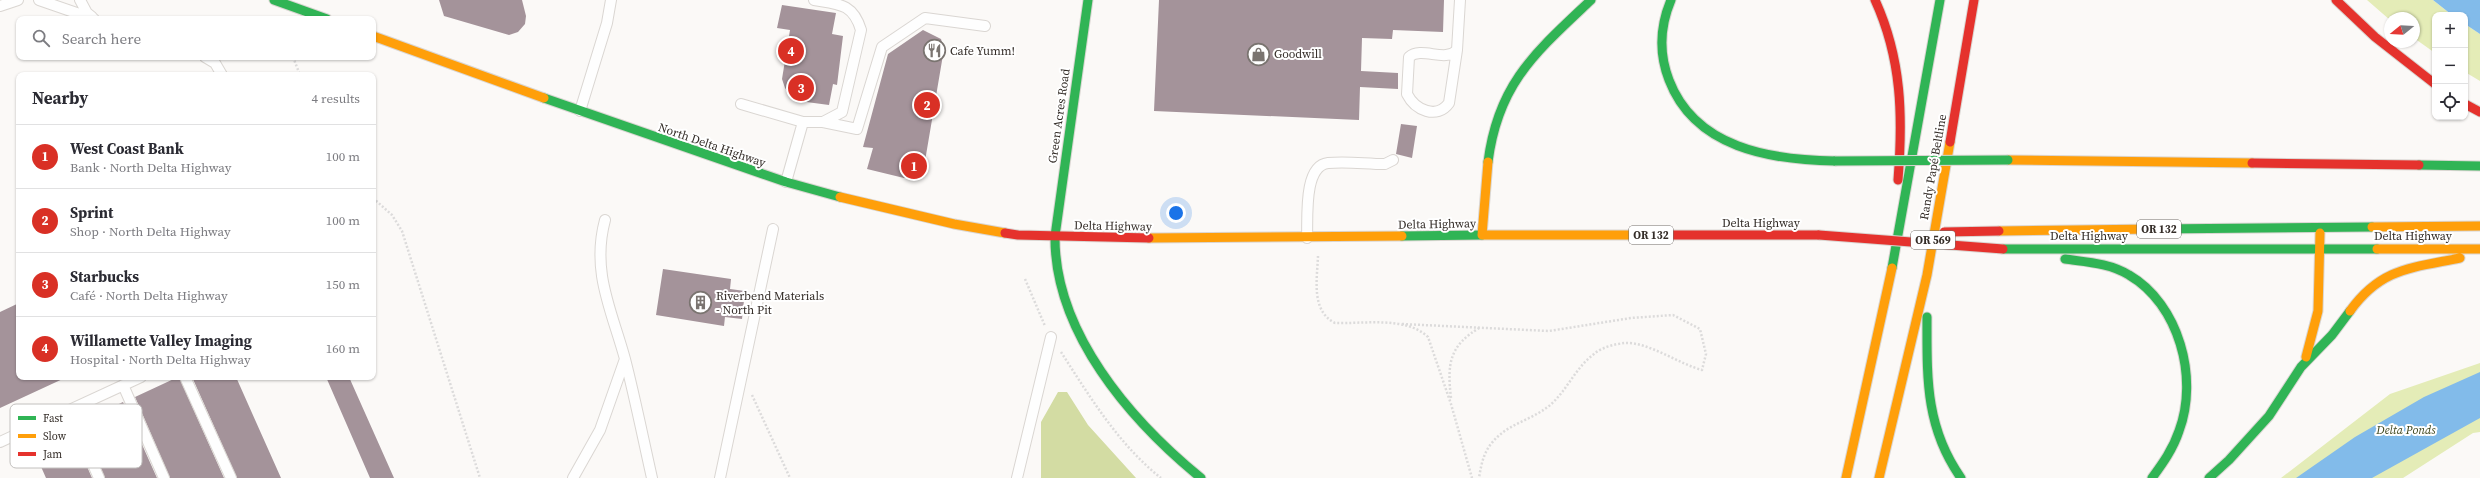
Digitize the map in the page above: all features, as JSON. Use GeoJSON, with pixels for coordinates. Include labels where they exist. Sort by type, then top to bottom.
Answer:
{"type":"FeatureCollection","features":[{"type":"Feature","properties":{"kind":"main road"},"geometry":{"type":"LineString","coordinates":[[274,0],[301,5],[321,16]]}},
{"type":"Feature","properties":{"kind":"main road","name":"Green Acres Road"},"geometry":{"type":"LineString","coordinates":[[1088,0],[1055,236],[1055,265],[1063,298],[1093,359],[1117,397],[1138,422],[1169,452],[1201,478]]}},
{"type":"Feature","properties":{"kind":"main road"},"geometry":{"type":"LineString","coordinates":[[1482,235],[1489,152],[1502,103],[1514,83],[1540,50],[1591,0]]}},
{"type":"Feature","properties":{"kind":"main road"},"geometry":{"type":"LineString","coordinates":[[1671,0],[1664,20],[1663,58],[1667,78],[1676,97],[1700,126],[1716,137],[1755,154],[1796,160],[2008,160],[2480,166]]}},
{"type":"Feature","properties":{"kind":"main road"},"geometry":{"type":"LineString","coordinates":[[1875,0],[1891,35],[1901,92],[1900,150],[1888,299]]}},
{"type":"Feature","properties":{"kind":"main road","name":"Randy Papé Beltline"},"geometry":{"type":"LineString","coordinates":[[1846,478],[1888,299],[1920,133],[1940,0]]}},
{"type":"Feature","properties":{"kind":"main road","name":"Randy Papé Beltline"},"geometry":{"type":"LineString","coordinates":[[1880,478],[1927,275],[1974,0]]}},
{"type":"Feature","properties":{"kind":"main road"},"geometry":{"type":"LineString","coordinates":[[2336,0],[2375,37],[2432,82]]}},
{"type":"Feature","properties":{"kind":"main road","name":"North Delta Highway"},"geometry":{"type":"LineString","coordinates":[[376,37],[580,111],[786,182],[881,208],[954,224],[1018,235],[1055,236]]}},
{"type":"Feature","properties":{"kind":"main road"},"geometry":{"type":"LineString","coordinates":[[2468,106],[2480,112]]}},
{"type":"Feature","properties":{"kind":"main road","name":"Delta Highway"},"geometry":{"type":"LineString","coordinates":[[1055,236],[1182,239],[1482,235],[1819,235],[1999,231],[2480,226]]}},
{"type":"Feature","properties":{"kind":"main road"},"geometry":{"type":"LineString","coordinates":[[2302,367],[2318,320],[2322,276],[2320,228]]}},
{"type":"Feature","properties":{"kind":"main road","name":"Delta Highway"},"geometry":{"type":"LineString","coordinates":[[1819,235],[2002,249],[2320,247],[2480,249]]}},
{"type":"Feature","properties":{"kind":"main road"},"geometry":{"type":"LineString","coordinates":[[2002,249],[2100,265],[2127,273],[2138,280],[2156,299],[2168,316],[2184,354],[2188,386],[2187,406],[2172,452],[2152,478]]}},
{"type":"Feature","properties":{"kind":"main road"},"geometry":{"type":"LineString","coordinates":[[2209,478],[2229,460],[2269,416],[2302,367],[2332,335],[2361,295],[2378,280],[2401,270],[2480,254]]}},
{"type":"Feature","properties":{"kind":"main road"},"geometry":{"type":"LineString","coordinates":[[1927,275],[1926,365],[1931,416],[1942,450],[1950,464],[1961,478]]}},
{"type":"Feature","properties":{"kind":"lane"},"geometry":{"type":"LineString","coordinates":[[0,6],[18,0]]}},
{"type":"Feature","properties":{"kind":"lane"},"geometry":{"type":"LineString","coordinates":[[39,0],[86,16]]}},
{"type":"Feature","properties":{"kind":"lane"},"geometry":{"type":"LineString","coordinates":[[80,0],[87,13],[91,16]]}},
{"type":"Feature","properties":{"kind":"lane"},"geometry":{"type":"LineString","coordinates":[[580,111],[607,23],[611,0]]}},
{"type":"Feature","properties":{"kind":"lane"},"geometry":{"type":"LineString","coordinates":[[814,0],[844,5],[857,17],[861,30],[842,112],[823,122]]}},
{"type":"Feature","properties":{"kind":"lane"},"geometry":{"type":"LineString","coordinates":[[1457,50],[1451,54],[1418,54],[1409,58],[1407,94],[1415,105],[1432,112],[1447,106],[1451,99],[1457,50],[1460,0]]}},
{"type":"Feature","properties":{"kind":"lane"},"geometry":{"type":"LineString","coordinates":[[741,104],[803,122],[823,122],[857,129],[882,47],[925,18],[985,26]]}},
{"type":"Feature","properties":{"kind":"lane"},"geometry":{"type":"LineString","coordinates":[[210,60],[215,63],[220,72]]}},
{"type":"Feature","properties":{"kind":"lane"},"geometry":{"type":"LineString","coordinates":[[786,182],[803,122]]}},
{"type":"Feature","properties":{"kind":"lane"},"geometry":{"type":"LineString","coordinates":[[1307,238],[1309,187],[1316,169],[1327,163],[1384,164],[1393,160]]}},
{"type":"Feature","properties":{"kind":"lane"},"geometry":{"type":"LineString","coordinates":[[605,220],[600,254],[602,282],[625,359],[652,478]]}},
{"type":"Feature","properties":{"kind":"lane"},"geometry":{"type":"LineString","coordinates":[[720,478],[773,229]]}},
{"type":"Feature","properties":{"kind":"lane"},"geometry":{"type":"LineString","coordinates":[[1017,478],[1051,337]]}},
{"type":"Feature","properties":{"kind":"lane"},"geometry":{"type":"LineString","coordinates":[[573,478],[600,430],[625,359]]}},
{"type":"Feature","properties":{"kind":"lane"},"geometry":{"type":"LineString","coordinates":[[82,404],[134,380]]}},
{"type":"Feature","properties":{"kind":"lane"},"geometry":{"type":"LineString","coordinates":[[186,380],[231,478]]}},
{"type":"Feature","properties":{"kind":"lane"},"geometry":{"type":"LineString","coordinates":[[123,385],[131,404]]}},
{"type":"Feature","properties":{"kind":"lane"},"geometry":{"type":"LineString","coordinates":[[142,428],[164,478]]}},
{"type":"Feature","properties":{"kind":"lane"},"geometry":{"type":"LineString","coordinates":[[0,442],[10,437]]}},
{"type":"Feature","properties":{"kind":"lane"},"geometry":{"type":"LineString","coordinates":[[95,468],[99,478]]}},
{"type":"Feature","properties":{"kind":"path"},"geometry":{"type":"LineString","coordinates":[[294,60],[299,72]]}},
{"type":"Feature","properties":{"kind":"path"},"geometry":{"type":"LineString","coordinates":[[376,201],[392,215],[402,230],[480,478]]}},
{"type":"Feature","properties":{"kind":"path"},"geometry":{"type":"LineString","coordinates":[[1319,238],[1317,300],[1321,311],[1327,319],[1335,323],[1402,324],[1549,331],[1631,318],[1673,316],[1700,329],[1706,354],[1702,370],[1687,366],[1670,356],[1626,343],[1609,346],[1595,353],[1582,364],[1562,394],[1548,407],[1510,425],[1491,444],[1481,462],[1479,478]]}},
{"type":"Feature","properties":{"kind":"path"},"geometry":{"type":"LineString","coordinates":[[1402,324],[1420,330],[1428,336],[1451,404],[1472,478]]}},
{"type":"Feature","properties":{"kind":"path"},"geometry":{"type":"LineString","coordinates":[[1451,404],[1451,358],[1456,347],[1467,335],[1481,327]]}},
{"type":"Feature","properties":{"kind":"path"},"geometry":{"type":"LineString","coordinates":[[752,394],[790,478]]}},
{"type":"Feature","properties":{"kind":"green space"},"geometry":{"type":"Polygon","coordinates":[[[2367,0],[2433,0],[2448,12],[2432,12],[2432,51],[2420,42],[2420,12],[2384,12],[2384,15],[2367,0]]]}},
{"type":"Feature","properties":{"kind":"green space"},"geometry":{"type":"Polygon","coordinates":[[[2468,26],[2480,34],[2480,81],[2468,74],[2468,26]]]}},
{"type":"Feature","properties":{"kind":"green space","name":"Delta Ponds"},"geometry":{"type":"Polygon","coordinates":[[[2480,363],[2480,432],[2473,433],[2403,478],[2281,478],[2390,394],[2480,363]]]}},
{"type":"Feature","properties":{"kind":"green space"},"geometry":{"type":"Polygon","coordinates":[[[1058,392],[1067,392],[1088,425],[1136,478],[1041,478],[1041,422],[1058,392]]]}},
{"type":"Feature","properties":{"kind":"water"},"geometry":{"type":"Polygon","coordinates":[[[2433,0],[2480,0],[2480,34],[2468,26],[2468,12],[2448,12],[2433,0]]]}},
{"type":"Feature","properties":{"kind":"water","name":"Delta Ponds"},"geometry":{"type":"Polygon","coordinates":[[[2480,372],[2480,418],[2372,478],[2296,478],[2355,437],[2424,397],[2480,372]]]}},
{"type":"Feature","properties":{"kind":"building"},"geometry":{"type":"Polygon","coordinates":[[[439,0],[522,0],[526,16],[525,24],[518,32],[509,35],[444,16],[439,0]]]}},
{"type":"Feature","properties":{"kind":"building","name":"Goodwill"},"geometry":{"type":"Polygon","coordinates":[[[1159,0],[1444,0],[1443,32],[1393,30],[1392,39],[1362,38],[1361,71],[1398,73],[1398,89],[1360,87],[1359,120],[1154,111],[1159,0]]]}},
{"type":"Feature","properties":{"kind":"building"},"geometry":{"type":"Polygon","coordinates":[[[782,5],[836,13],[832,34],[843,36],[837,85],[833,84],[829,105],[799,101],[792,97],[785,88],[782,79],[790,30],[777,28],[782,5]]]}},
{"type":"Feature","properties":{"kind":"building"},"geometry":{"type":"Polygon","coordinates":[[[923,30],[941,39],[944,49],[925,161],[920,170],[904,178],[867,169],[873,148],[863,147],[888,54],[923,30]]]}},
{"type":"Feature","properties":{"kind":"building"},"geometry":{"type":"Polygon","coordinates":[[[1401,124],[1417,126],[1412,158],[1396,154],[1401,124]]]}},
{"type":"Feature","properties":{"kind":"building","name":"Riverbend Materials - North Pit"},"geometry":{"type":"Polygon","coordinates":[[[663,269],[731,279],[730,289],[745,291],[742,319],[725,317],[724,326],[656,315],[663,269]]]}},
{"type":"Feature","properties":{"kind":"building"},"geometry":{"type":"Polygon","coordinates":[[[16,304],[16,380],[61,380],[0,408],[0,312],[16,304]]]}},
{"type":"Feature","properties":{"kind":"building"},"geometry":{"type":"Polygon","coordinates":[[[172,380],[180,380],[224,478],[170,478],[142,413],[142,404],[138,404],[135,397],[172,380]]]}},
{"type":"Feature","properties":{"kind":"building"},"geometry":{"type":"Polygon","coordinates":[[[193,380],[237,380],[281,478],[237,478],[193,380]]]}},
{"type":"Feature","properties":{"kind":"building"},"geometry":{"type":"Polygon","coordinates":[[[327,380],[350,380],[394,478],[370,478],[327,380]]]}},
{"type":"Feature","properties":{"kind":"building"},"geometry":{"type":"Polygon","coordinates":[[[142,444],[157,478],[105,478],[101,468],[142,468],[142,444]]]}},
{"type":"Feature","properties":{"kind":"building"},"geometry":{"type":"Polygon","coordinates":[[[42,468],[88,468],[92,478],[46,478],[42,468]]]}},
{"type":"Feature","properties":{"kind":"traffic: fast"},"geometry":{"type":"LineString","coordinates":[[274,0],[319,16]]}},
{"type":"Feature","properties":{"kind":"traffic: fast"},"geometry":{"type":"LineString","coordinates":[[1055,236],[1088,0]]}},
{"type":"Feature","properties":{"kind":"traffic: fast"},"geometry":{"type":"LineString","coordinates":[[1488,162],[1493,134],[1510,90],[1537,53],[1591,0]]}},
{"type":"Feature","properties":{"kind":"traffic: fast"},"geometry":{"type":"LineString","coordinates":[[1671,0],[1667,10],[1662,40],[1662,50],[1666,70],[1669,80],[1681,103],[1697,121],[1716,135],[1737,146],[1761,153],[1810,160],[1835,161]]}},
{"type":"Feature","properties":{"kind":"traffic: fast"},"geometry":{"type":"LineString","coordinates":[[1892,268],[1940,0]]}},
{"type":"Feature","properties":{"kind":"traffic: fast"},"geometry":{"type":"LineString","coordinates":[[544,98],[786,182],[840,197]]}},
{"type":"Feature","properties":{"kind":"traffic: fast"},"geometry":{"type":"LineString","coordinates":[[1835,161],[2008,160]]}},
{"type":"Feature","properties":{"kind":"traffic: fast"},"geometry":{"type":"LineString","coordinates":[[2419,165],[2480,166]]}},
{"type":"Feature","properties":{"kind":"traffic: fast"},"geometry":{"type":"LineString","coordinates":[[2156,229],[2372,227]]}},
{"type":"Feature","properties":{"kind":"traffic: fast"},"geometry":{"type":"LineString","coordinates":[[1402,236],[1482,235]]}},
{"type":"Feature","properties":{"kind":"traffic: fast"},"geometry":{"type":"LineString","coordinates":[[1055,236],[1058,272],[1067,306],[1082,339],[1101,371],[1123,401],[1148,429],[1174,455],[1201,478]]}},
{"type":"Feature","properties":{"kind":"traffic: fast"},"geometry":{"type":"LineString","coordinates":[[2003,249],[2377,249]]}},
{"type":"Feature","properties":{"kind":"traffic: fast"},"geometry":{"type":"LineString","coordinates":[[2065,259],[2106,265],[2129,275],[2146,288],[2161,304],[2172,323],[2180,344],[2185,366],[2187,388],[2185,410],[2174,444],[2152,478]]}},
{"type":"Feature","properties":{"kind":"traffic: fast"},"geometry":{"type":"LineString","coordinates":[[2209,478],[2229,460],[2269,416],[2301,367],[2332,335],[2350,311]]}},
{"type":"Feature","properties":{"kind":"traffic: fast"},"geometry":{"type":"LineString","coordinates":[[1927,317],[1928,381],[1934,420],[1940,440],[1949,459],[1961,478]]}},
{"type":"Feature","properties":{"kind":"traffic: slow"},"geometry":{"type":"LineString","coordinates":[[376,37],[544,98]]}},
{"type":"Feature","properties":{"kind":"traffic: slow"},"geometry":{"type":"LineString","coordinates":[[1879,478],[1927,275],[1950,142]]}},
{"type":"Feature","properties":{"kind":"traffic: slow"},"geometry":{"type":"LineString","coordinates":[[2008,160],[2252,163]]}},
{"type":"Feature","properties":{"kind":"traffic: slow"},"geometry":{"type":"LineString","coordinates":[[1488,162],[1482,235],[1664,235]]}},
{"type":"Feature","properties":{"kind":"traffic: slow"},"geometry":{"type":"LineString","coordinates":[[840,197],[954,224],[1005,233]]}},
{"type":"Feature","properties":{"kind":"traffic: slow"},"geometry":{"type":"LineString","coordinates":[[2372,227],[2480,226]]}},
{"type":"Feature","properties":{"kind":"traffic: slow"},"geometry":{"type":"LineString","coordinates":[[1999,231],[2156,229]]}},
{"type":"Feature","properties":{"kind":"traffic: slow"},"geometry":{"type":"LineString","coordinates":[[2306,357],[2318,311],[2320,233]]}},
{"type":"Feature","properties":{"kind":"traffic: slow"},"geometry":{"type":"LineString","coordinates":[[1149,238],[1402,236]]}},
{"type":"Feature","properties":{"kind":"traffic: slow"},"geometry":{"type":"LineString","coordinates":[[2377,249],[2480,249]]}},
{"type":"Feature","properties":{"kind":"traffic: slow"},"geometry":{"type":"LineString","coordinates":[[2350,311],[2373,286],[2398,272],[2426,264],[2460,258]]}},
{"type":"Feature","properties":{"kind":"traffic: slow"},"geometry":{"type":"LineString","coordinates":[[1846,478],[1892,268]]}},
{"type":"Feature","properties":{"kind":"traffic: jam"},"geometry":{"type":"LineString","coordinates":[[1875,0],[1891,44],[1898,88],[1900,111],[1900,157],[1898,180]]}},
{"type":"Feature","properties":{"kind":"traffic: jam"},"geometry":{"type":"LineString","coordinates":[[1950,142],[1974,0]]}},
{"type":"Feature","properties":{"kind":"traffic: jam"},"geometry":{"type":"LineString","coordinates":[[2336,0],[2375,37],[2432,82]]}},
{"type":"Feature","properties":{"kind":"traffic: jam"},"geometry":{"type":"LineString","coordinates":[[2468,106],[2480,112]]}},
{"type":"Feature","properties":{"kind":"traffic: jam"},"geometry":{"type":"LineString","coordinates":[[2252,163],[2419,165]]}},
{"type":"Feature","properties":{"kind":"traffic: jam"},"geometry":{"type":"LineString","coordinates":[[1944,232],[1999,231]]}},
{"type":"Feature","properties":{"kind":"traffic: jam"},"geometry":{"type":"LineString","coordinates":[[1005,233],[1018,235],[1149,238]]}},
{"type":"Feature","properties":{"kind":"traffic: jam"},"geometry":{"type":"LineString","coordinates":[[1664,235],[1819,235]]}},
{"type":"Feature","properties":{"kind":"traffic: jam"},"geometry":{"type":"LineString","coordinates":[[1819,235],[2003,249]]}},
{"type":"Feature","properties":{"kind":"place","name":"Willamette Valley Imaging"},"geometry":{"type":"Point","coordinates":[791,51]}},
{"type":"Feature","properties":{"kind":"place","name":"Cafe Yumm!"},"geometry":{"type":"Point","coordinates":[935,51]}},
{"type":"Feature","properties":{"kind":"place","name":"Goodwill"},"geometry":{"type":"Point","coordinates":[1259,54]}},
{"type":"Feature","properties":{"kind":"place","name":"Starbucks"},"geometry":{"type":"Point","coordinates":[801,88]}},
{"type":"Feature","properties":{"kind":"place","name":"Sprint"},"geometry":{"type":"Point","coordinates":[927,105]}},
{"type":"Feature","properties":{"kind":"place","name":"West Coast Bank"},"geometry":{"type":"Point","coordinates":[914,166]}},
{"type":"Feature","properties":{"kind":"place","name":"Riverbend Materials - North Pit"},"geometry":{"type":"Point","coordinates":[701,303]}}]}
